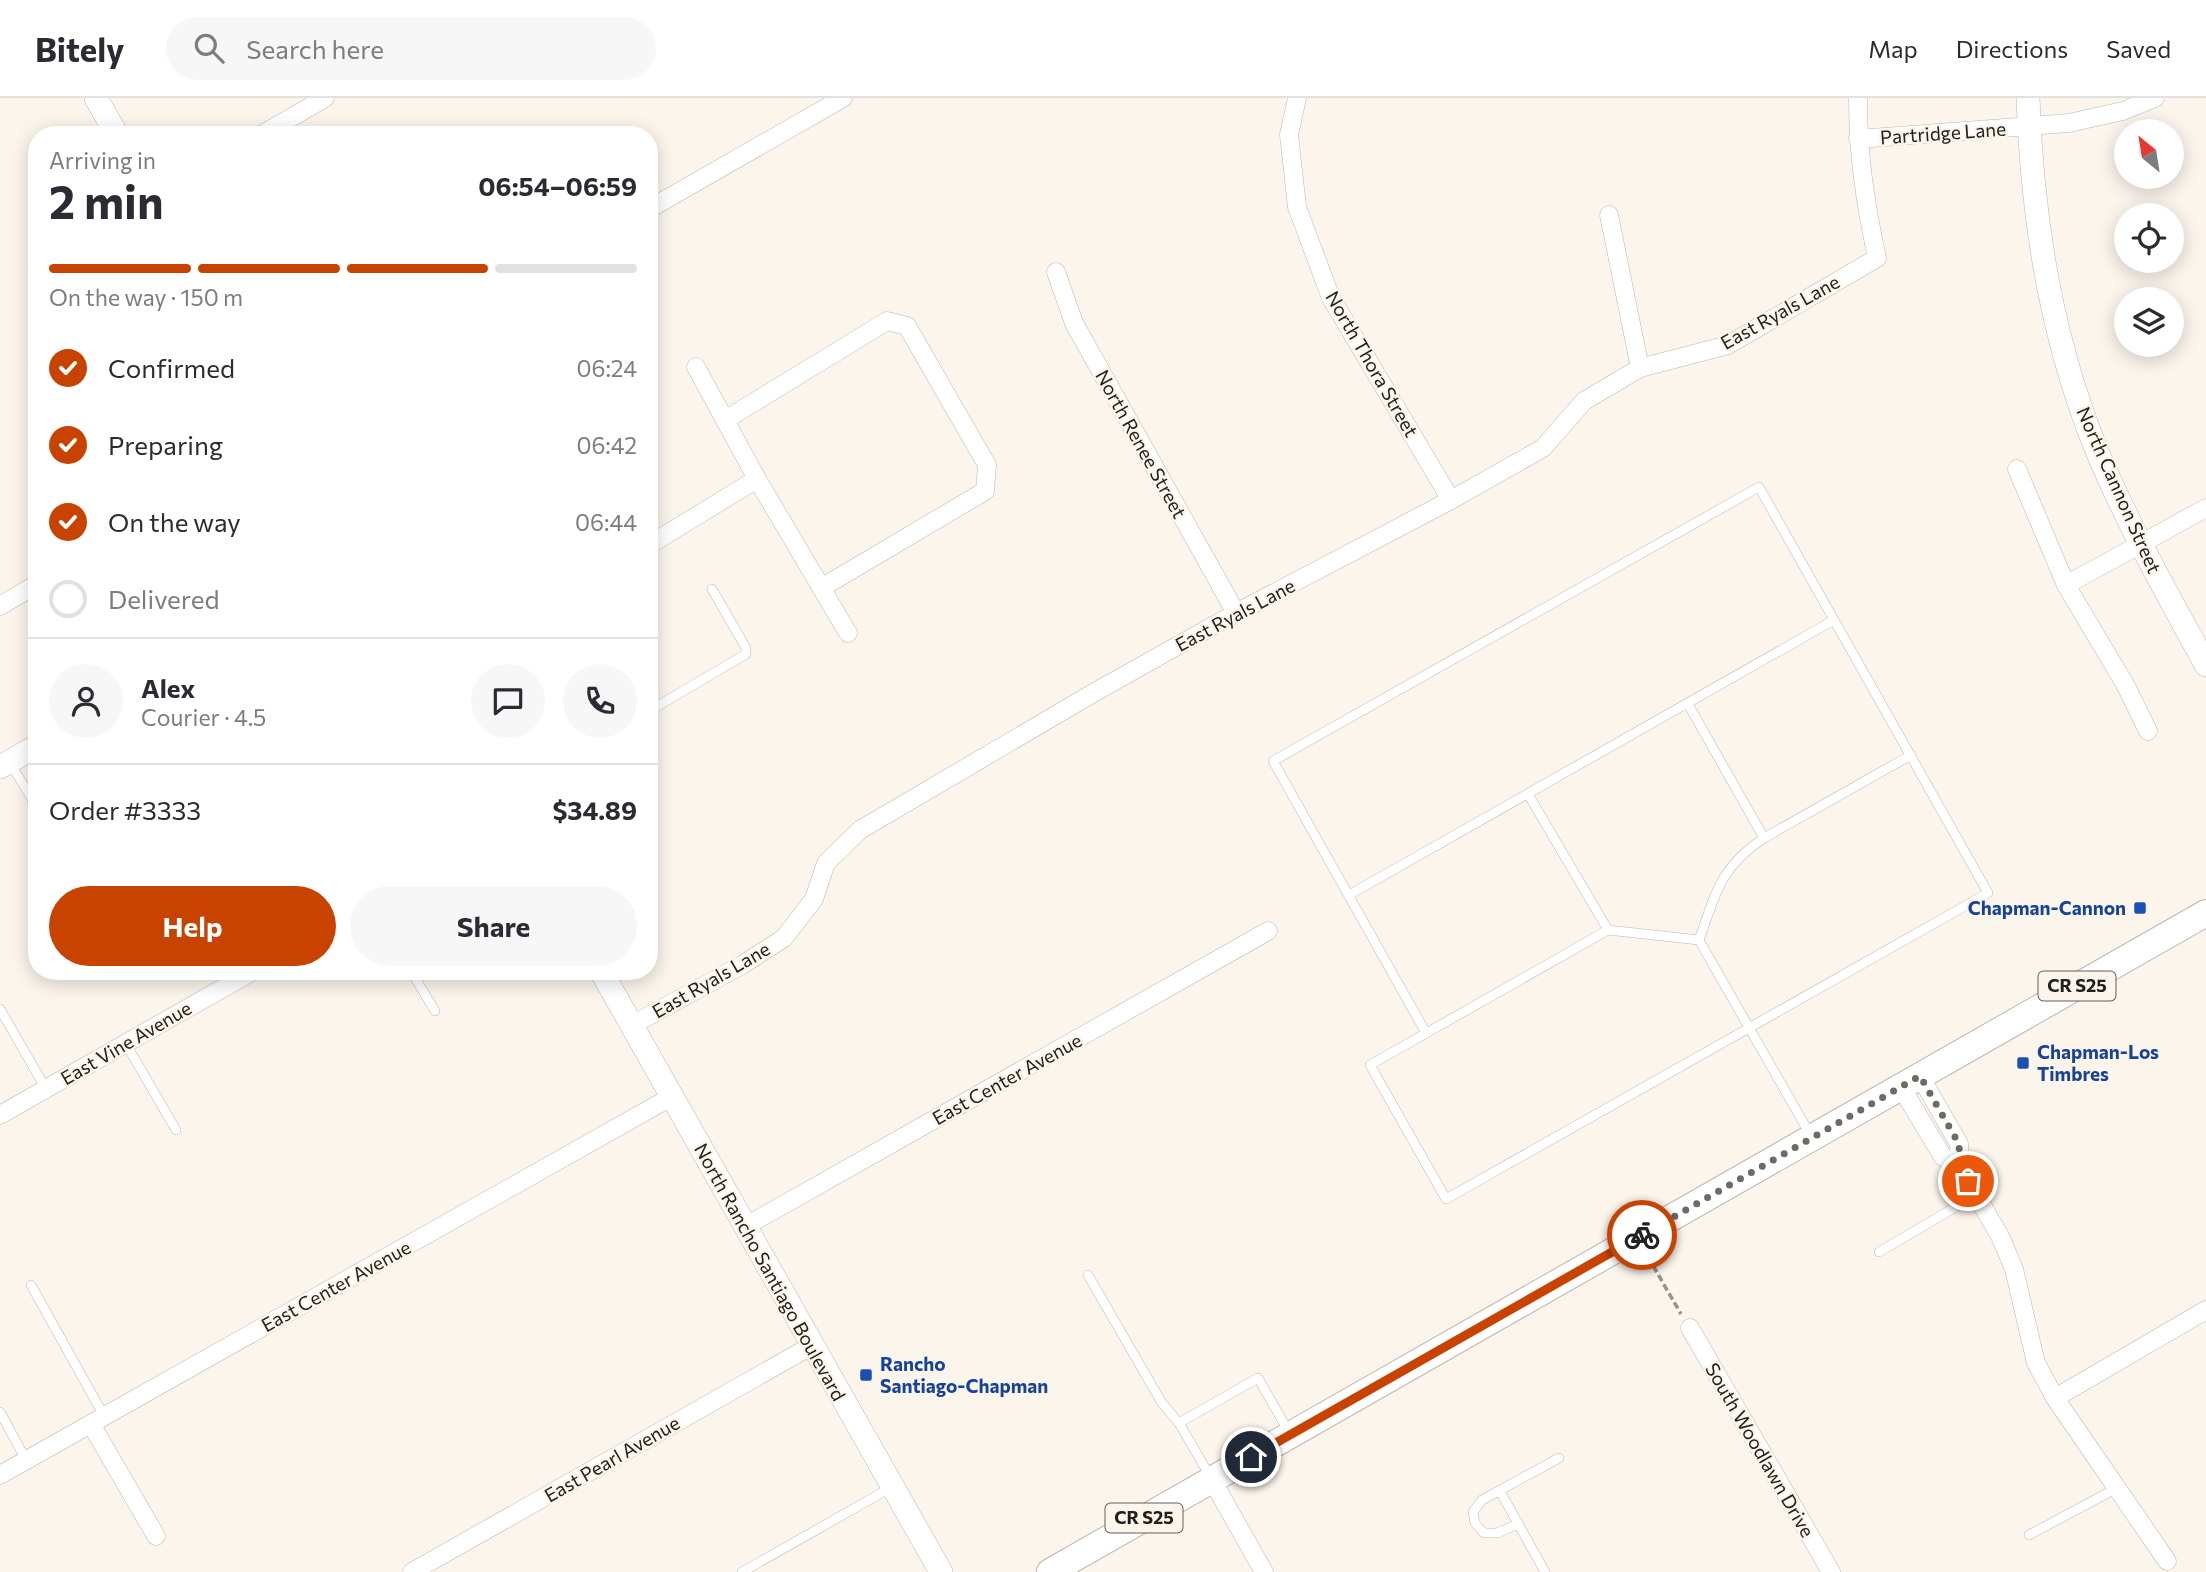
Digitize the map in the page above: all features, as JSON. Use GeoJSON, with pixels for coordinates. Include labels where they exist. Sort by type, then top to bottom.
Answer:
{"type":"FeatureCollection","features":[{"type":"Feature","properties":{"kind":"main road","name":"CR S25"},"geometry":{"type":"LineString","coordinates":[[1050,1572],[2205,915]]}},
{"type":"Feature","properties":{"kind":"street"},"geometry":{"type":"LineString","coordinates":[[96,98],[112,126]]}},
{"type":"Feature","properties":{"kind":"street"},"geometry":{"type":"LineString","coordinates":[[277,126],[325,98]]}},
{"type":"Feature","properties":{"kind":"street","name":"North Thora Street"},"geometry":{"type":"LineString","coordinates":[[1297,98],[1289,135],[1297,207],[1331,298],[1451,500]]}},
{"type":"Feature","properties":{"kind":"street"},"geometry":{"type":"LineString","coordinates":[[1858,98],[1858,139]]}},
{"type":"Feature","properties":{"kind":"street","name":"North Cannon Street"},"geometry":{"type":"LineString","coordinates":[[2028,98],[2037,227],[2060,337],[2077,396],[2097,450],[2141,544],[2206,665]]}},
{"type":"Feature","properties":{"kind":"street","name":"Partridge Lane"},"geometry":{"type":"LineString","coordinates":[[1858,139],[2029,127],[2096,119],[2155,98]]}},
{"type":"Feature","properties":{"kind":"street"},"geometry":{"type":"LineString","coordinates":[[658,204],[835,100]]}},
{"type":"Feature","properties":{"kind":"street","name":"East Ryals Lane"},"geometry":{"type":"LineString","coordinates":[[632,1025],[784,938],[814,899],[826,863],[860,831],[1095,692],[1542,448],[1584,401],[1640,368],[1728,345],[1877,258],[1863,190],[1858,139]]}},
{"type":"Feature","properties":{"kind":"street"},"geometry":{"type":"LineString","coordinates":[[1609,215],[1640,368]]}},
{"type":"Feature","properties":{"kind":"street","name":"North Renee Street"},"geometry":{"type":"LineString","coordinates":[[1056,272],[1074,323],[1236,614]]}},
{"type":"Feature","properties":{"kind":"street"},"geometry":{"type":"LineString","coordinates":[[725,420],[887,321],[907,326],[987,465],[985,491],[821,588]]}},
{"type":"Feature","properties":{"kind":"street"},"geometry":{"type":"LineString","coordinates":[[696,367],[757,480],[848,633]]}},
{"type":"Feature","properties":{"kind":"street"},"geometry":{"type":"LineString","coordinates":[[2017,469],[2066,584],[2126,686],[2148,732]]}},
{"type":"Feature","properties":{"kind":"street"},"geometry":{"type":"LineString","coordinates":[[658,540],[757,480]]}},
{"type":"Feature","properties":{"kind":"street"},"geometry":{"type":"LineString","coordinates":[[2066,584],[2206,508]]}},
{"type":"Feature","properties":{"kind":"street"},"geometry":{"type":"LineString","coordinates":[[0,606],[28,589]]}},
{"type":"Feature","properties":{"kind":"street"},"geometry":{"type":"LineString","coordinates":[[4,764],[28,751]]}},
{"type":"Feature","properties":{"kind":"street","name":"East Center Avenue"},"geometry":{"type":"LineString","coordinates":[[746,1226],[1268,931]]}},
{"type":"Feature","properties":{"kind":"street","name":"East Vine Avenue"},"geometry":{"type":"LineString","coordinates":[[0,1115],[237,980]]}},
{"type":"Feature","properties":{"kind":"street","name":"North Rancho Santiago Boulevard"},"geometry":{"type":"LineString","coordinates":[[606,980],[941,1572]]}},
{"type":"Feature","properties":{"kind":"street"},"geometry":{"type":"LineString","coordinates":[[1911,1081],[1943,1157],[1960,1168],[2000,1236],[2014,1269],[2036,1363],[2055,1398],[2167,1562]]}},
{"type":"Feature","properties":{"kind":"street","name":"East Center Avenue"},"geometry":{"type":"LineString","coordinates":[[0,1475],[671,1097]]}},
{"type":"Feature","properties":{"kind":"street"},"geometry":{"type":"LineString","coordinates":[[2055,1398],[2206,1310]]}},
{"type":"Feature","properties":{"kind":"street","name":"South Woodlawn Drive"},"geometry":{"type":"LineString","coordinates":[[1690,1328],[1831,1572]]}},
{"type":"Feature","properties":{"kind":"street","name":"East Pearl Avenue"},"geometry":{"type":"LineString","coordinates":[[412,1572],[811,1346]]}},
{"type":"Feature","properties":{"kind":"street"},"geometry":{"type":"LineString","coordinates":[[97,1420],[156,1536]]}},
{"type":"Feature","properties":{"kind":"street"},"geometry":{"type":"LineString","coordinates":[[1212,1480],[1264,1572]]}},
{"type":"Feature","properties":{"kind":"lane"},"geometry":{"type":"LineString","coordinates":[[1426,1033],[1273,761],[1759,486],[1988,893],[1446,1199],[1370,1065],[1608,930],[1699,940]]}},
{"type":"Feature","properties":{"kind":"lane"},"geometry":{"type":"LineString","coordinates":[[658,706],[746,654],[746,648],[712,589]]}},
{"type":"Feature","properties":{"kind":"lane"},"geometry":{"type":"LineString","coordinates":[[1349,895],[1834,620]]}},
{"type":"Feature","properties":{"kind":"lane"},"geometry":{"type":"LineString","coordinates":[[1688,704],[1763,838]]}},
{"type":"Feature","properties":{"kind":"lane"},"geometry":{"type":"LineString","coordinates":[[1812,1137],[1699,940],[1719,884],[1742,852],[1911,755]]}},
{"type":"Feature","properties":{"kind":"lane"},"geometry":{"type":"LineString","coordinates":[[4,764],[28,795]]}},
{"type":"Feature","properties":{"kind":"lane"},"geometry":{"type":"LineString","coordinates":[[1528,794],[1608,930]]}},
{"type":"Feature","properties":{"kind":"lane"},"geometry":{"type":"LineString","coordinates":[[416,980],[435,1011]]}},
{"type":"Feature","properties":{"kind":"lane"},"geometry":{"type":"LineString","coordinates":[[0,1009],[46,1089]]}},
{"type":"Feature","properties":{"kind":"lane"},"geometry":{"type":"LineString","coordinates":[[126,1044],[176,1130]]}},
{"type":"Feature","properties":{"kind":"lane"},"geometry":{"type":"LineString","coordinates":[[1879,1252],[1976,1195]]}},
{"type":"Feature","properties":{"kind":"lane"},"geometry":{"type":"LineString","coordinates":[[1088,1275],[1162,1403],[1179,1423],[1212,1480]]}},
{"type":"Feature","properties":{"kind":"lane"},"geometry":{"type":"LineString","coordinates":[[31,1285],[97,1420]]}},
{"type":"Feature","properties":{"kind":"lane"},"geometry":{"type":"LineString","coordinates":[[1179,1423],[1258,1378],[1291,1435]]}},
{"type":"Feature","properties":{"kind":"lane"},"geometry":{"type":"LineString","coordinates":[[0,1412],[26,1460]]}},
{"type":"Feature","properties":{"kind":"lane"},"geometry":{"type":"LineString","coordinates":[[1518,1524],[1496,1533],[1484,1533],[1475,1523],[1473,1512],[1482,1500],[1559,1458]]}},
{"type":"Feature","properties":{"kind":"lane"},"geometry":{"type":"LineString","coordinates":[[742,1572],[892,1487]]}},
{"type":"Feature","properties":{"kind":"lane"},"geometry":{"type":"LineString","coordinates":[[2029,1535],[2117,1488]]}},
{"type":"Feature","properties":{"kind":"lane"},"geometry":{"type":"LineString","coordinates":[[1500,1491],[1545,1572]]}},
{"type":"Feature","properties":{"kind":"path"},"geometry":{"type":"LineString","coordinates":[[1636,1238],[1690,1328]]}},
{"type":"Feature","properties":{"kind":"way so far"},"geometry":{"type":"LineString","coordinates":[[1642,1235],[1920,1076],[1959,1144],[1960,1168],[1968,1181]]}},
{"type":"Feature","properties":{"kind":"place","name":"Chapman-Cannon"},"geometry":{"type":"Point","coordinates":[2140,908]}},
{"type":"Feature","properties":{"kind":"place","name":"Chapman-Los Timbres"},"geometry":{"type":"Point","coordinates":[2023,1063]}},
{"type":"Feature","properties":{"kind":"place","name":"Rancho Santiago-Chapman"},"geometry":{"type":"Point","coordinates":[866,1375]}},
{"type":"Feature","properties":{"kind":"route"},"geometry":{"type":"LineString","coordinates":[[1251,1457],[1642,1235]]}}]}
